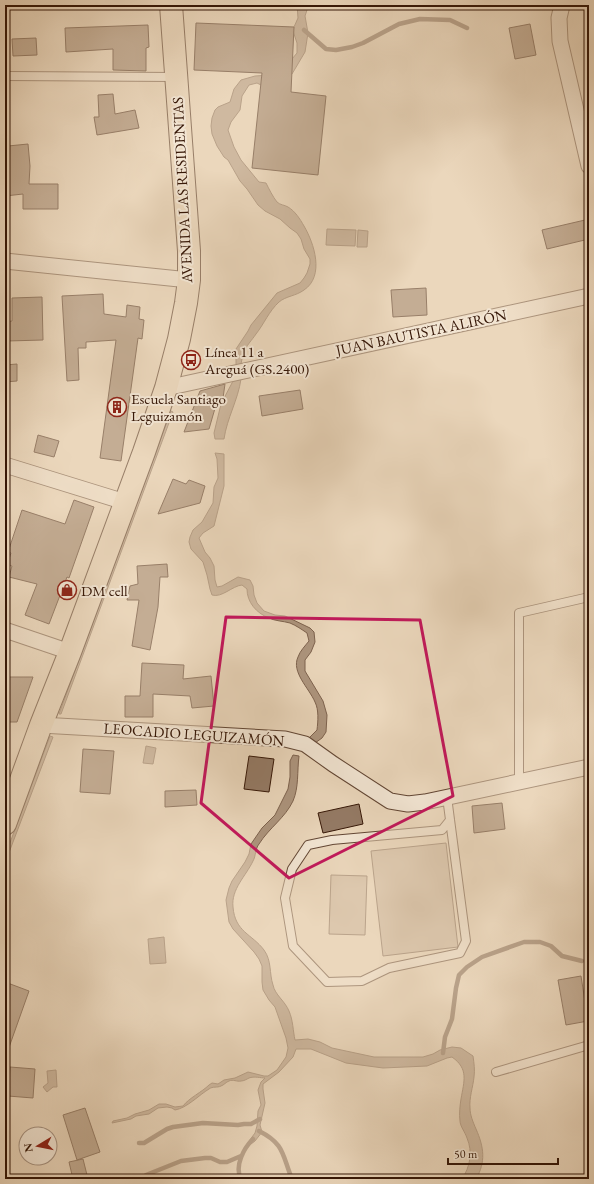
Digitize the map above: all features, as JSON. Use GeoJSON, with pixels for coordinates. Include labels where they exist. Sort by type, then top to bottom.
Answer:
{"type":"FeatureCollection","features":[{"type":"Feature","properties":{"kind":"main road","name":"AVENIDA LAS RESIDENTAS"},"geometry":{"type":"LineString","coordinates":[[5,824],[11,789],[41,725],[70,652],[144,452],[166,388],[179,339],[189,280],[189,251],[171,5]]}},
{"type":"Feature","properties":{"kind":"street"},"geometry":{"type":"LineString","coordinates":[[562,5],[559,18],[560,41],[587,146],[589,166]]}},
{"type":"Feature","properties":{"kind":"street"},"geometry":{"type":"LineString","coordinates":[[5,262],[189,280]]}},
{"type":"Feature","properties":{"kind":"street","name":"JUAN BAUTISTA ALIRÓN"},"geometry":{"type":"LineString","coordinates":[[166,388],[589,296]]}},
{"type":"Feature","properties":{"kind":"street"},"geometry":{"type":"LineString","coordinates":[[5,465],[125,502]]}},
{"type":"Feature","properties":{"kind":"street"},"geometry":{"type":"LineString","coordinates":[[5,630],[70,652]]}},
{"type":"Feature","properties":{"kind":"street","name":"LEOCADIO LEGUIZAMÓN"},"geometry":{"type":"LineString","coordinates":[[41,725],[285,739],[305,744],[390,801],[408,804],[425,802],[589,767]]}},
{"type":"Feature","properties":{"kind":"lane"},"geometry":{"type":"LineString","coordinates":[[5,76],[176,77]]}},
{"type":"Feature","properties":{"kind":"lane"},"geometry":{"type":"LineString","coordinates":[[519,782],[519,612],[589,597]]}},
{"type":"Feature","properties":{"kind":"lane"},"geometry":{"type":"LineString","coordinates":[[447,797],[466,941],[460,953],[389,968],[362,981],[327,982],[293,946],[285,898],[292,869],[308,845],[332,840],[442,830],[450,820]]}},
{"type":"Feature","properties":{"kind":"lane"},"geometry":{"type":"LineString","coordinates":[[496,1072],[589,1045]]}},
{"type":"Feature","properties":{"kind":"highlighted area"},"geometry":{"type":"Polygon","coordinates":[[[226,617],[420,620],[453,796],[289,878],[201,803],[226,617]]]}},
{"type":"Feature","properties":{"kind":"shaded area"},"geometry":{"type":"Polygon","coordinates":[[[297,5],[305,5],[307,10],[305,16],[308,33],[305,52],[292,74],[265,87],[257,83],[249,85],[242,96],[240,110],[231,122],[228,130],[234,147],[241,160],[259,182],[266,183],[277,202],[291,209],[301,221],[308,233],[314,250],[316,268],[310,284],[304,290],[282,300],[269,313],[246,348],[241,364],[236,365],[236,349],[251,325],[277,293],[300,283],[307,273],[310,259],[297,233],[280,219],[265,211],[258,205],[240,181],[228,160],[224,157],[217,146],[212,134],[212,118],[218,107],[230,102],[234,89],[241,80],[255,76],[270,75],[292,59],[297,53],[297,43],[293,31],[298,18],[297,5]]]}},
{"type":"Feature","properties":{"kind":"shaded area"},"geometry":{"type":"Polygon","coordinates":[[[327,229],[356,230],[355,246],[326,245],[327,229]]]}},
{"type":"Feature","properties":{"kind":"shaded area"},"geometry":{"type":"Polygon","coordinates":[[[358,230],[368,231],[367,247],[357,247],[358,230]]]}},
{"type":"Feature","properties":{"kind":"shaded area"},"geometry":{"type":"Polygon","coordinates":[[[241,379],[238,394],[224,439],[215,439],[214,433],[221,404],[233,381],[241,379]]]}},
{"type":"Feature","properties":{"kind":"shaded area"},"geometry":{"type":"Polygon","coordinates":[[[171,411],[173,412],[61,714],[59,714],[171,411]]]}},
{"type":"Feature","properties":{"kind":"shaded area"},"geometry":{"type":"Polygon","coordinates":[[[215,453],[224,454],[224,486],[214,526],[203,533],[199,538],[205,552],[214,566],[217,587],[222,586],[238,577],[250,580],[257,603],[264,611],[275,615],[285,616],[310,628],[314,632],[315,642],[311,652],[305,660],[305,671],[323,701],[327,715],[326,732],[322,738],[315,743],[308,739],[317,730],[317,708],[299,674],[296,663],[299,655],[309,641],[307,633],[290,623],[264,616],[253,606],[247,594],[247,589],[242,585],[234,587],[220,595],[212,595],[203,562],[191,549],[189,542],[193,530],[202,522],[213,503],[214,487],[218,478],[217,459],[215,453]]]}},
{"type":"Feature","properties":{"kind":"shaded area"},"geometry":{"type":"Polygon","coordinates":[[[50,736],[53,737],[5,863],[5,856],[50,736]]]}},
{"type":"Feature","properties":{"kind":"shaded area"},"geometry":{"type":"Polygon","coordinates":[[[146,746],[156,748],[153,764],[143,763],[146,746]]]}},
{"type":"Feature","properties":{"kind":"shaded area"},"geometry":{"type":"Polygon","coordinates":[[[293,755],[299,756],[295,796],[286,813],[267,833],[258,846],[250,867],[234,894],[233,907],[237,922],[267,954],[274,989],[289,1011],[295,1040],[308,1039],[320,1042],[332,1048],[374,1057],[423,1057],[452,1047],[461,1048],[473,1056],[474,1074],[470,1111],[481,1142],[483,1154],[483,1160],[476,1179],[462,1179],[469,1164],[470,1149],[460,1118],[464,1076],[461,1066],[452,1057],[427,1066],[383,1068],[346,1063],[311,1049],[296,1049],[293,1057],[279,1072],[263,1084],[265,1103],[260,1125],[262,1132],[251,1144],[249,1141],[255,1133],[258,1111],[261,1105],[258,1090],[261,1082],[265,1078],[253,1077],[242,1081],[230,1080],[220,1087],[210,1088],[179,1109],[175,1110],[167,1107],[158,1108],[149,1114],[112,1123],[113,1121],[127,1118],[149,1110],[159,1104],[166,1104],[175,1107],[183,1106],[212,1083],[218,1084],[224,1080],[235,1078],[248,1072],[268,1076],[277,1070],[286,1057],[288,1048],[286,1038],[275,1007],[263,990],[262,966],[254,952],[233,929],[229,922],[226,900],[232,881],[245,862],[249,854],[251,844],[262,828],[275,815],[288,789],[290,761],[293,755]]]}},
{"type":"Feature","properties":{"kind":"shaded area"},"geometry":{"type":"Polygon","coordinates":[[[446,843],[458,947],[383,956],[371,851],[446,843]]]}},
{"type":"Feature","properties":{"kind":"shaded area"},"geometry":{"type":"Polygon","coordinates":[[[331,875],[367,876],[365,935],[329,934],[331,875]]]}},
{"type":"Feature","properties":{"kind":"shaded area"},"geometry":{"type":"Polygon","coordinates":[[[164,937],[166,963],[150,964],[148,939],[164,937]]]}},
{"type":"Feature","properties":{"kind":"shaded area"},"geometry":{"type":"Polygon","coordinates":[[[56,1070],[57,1087],[53,1087],[47,1092],[43,1087],[48,1083],[47,1071],[56,1070]]]}},
{"type":"Feature","properties":{"kind":"building"},"geometry":{"type":"Polygon","coordinates":[[[196,23],[294,27],[291,92],[326,96],[318,175],[252,168],[262,73],[194,70],[196,23]]]}},
{"type":"Feature","properties":{"kind":"building"},"geometry":{"type":"Polygon","coordinates":[[[530,24],[536,55],[515,59],[509,28],[530,24]]]}},
{"type":"Feature","properties":{"kind":"building"},"geometry":{"type":"Polygon","coordinates":[[[148,25],[149,47],[146,48],[146,71],[113,70],[113,49],[66,52],[65,28],[148,25]]]}},
{"type":"Feature","properties":{"kind":"building"},"geometry":{"type":"Polygon","coordinates":[[[36,38],[37,55],[13,56],[12,39],[36,38]]]}},
{"type":"Feature","properties":{"kind":"building"},"geometry":{"type":"Polygon","coordinates":[[[113,94],[115,114],[135,110],[139,128],[97,135],[94,117],[99,117],[98,95],[113,94]]]}},
{"type":"Feature","properties":{"kind":"building"},"geometry":{"type":"Polygon","coordinates":[[[28,144],[30,166],[29,184],[58,184],[58,209],[23,209],[23,194],[5,196],[5,181],[8,181],[9,165],[8,146],[28,144]]]}},
{"type":"Feature","properties":{"kind":"building"},"geometry":{"type":"Polygon","coordinates":[[[585,220],[589,239],[547,249],[542,230],[585,220]]]}},
{"type":"Feature","properties":{"kind":"building"},"geometry":{"type":"Polygon","coordinates":[[[426,288],[427,315],[393,317],[391,290],[426,288]]]}},
{"type":"Feature","properties":{"kind":"building"},"geometry":{"type":"Polygon","coordinates":[[[103,294],[104,314],[126,317],[127,305],[140,307],[139,319],[144,320],[142,339],[138,338],[121,461],[100,458],[116,340],[86,342],[86,348],[78,348],[79,380],[67,381],[62,296],[103,294]]]}},
{"type":"Feature","properties":{"kind":"building"},"geometry":{"type":"Polygon","coordinates":[[[42,297],[43,340],[7,341],[6,322],[12,321],[12,298],[42,297]]]}},
{"type":"Feature","properties":{"kind":"building"},"geometry":{"type":"Polygon","coordinates":[[[17,364],[17,381],[5,382],[5,365],[17,364]]]}},
{"type":"Feature","properties":{"kind":"building"},"geometry":{"type":"Polygon","coordinates":[[[225,384],[223,398],[218,398],[209,429],[184,432],[200,391],[225,384]]]}},
{"type":"Feature","properties":{"kind":"building"},"geometry":{"type":"Polygon","coordinates":[[[300,390],[303,409],[262,416],[259,396],[300,390]]]}},
{"type":"Feature","properties":{"kind":"building"},"geometry":{"type":"Polygon","coordinates":[[[38,435],[59,441],[54,457],[34,452],[38,435]]]}},
{"type":"Feature","properties":{"kind":"building"},"geometry":{"type":"Polygon","coordinates":[[[173,479],[186,484],[189,480],[205,486],[200,503],[158,514],[173,479]]]}},
{"type":"Feature","properties":{"kind":"building"},"geometry":{"type":"Polygon","coordinates":[[[74,500],[94,507],[69,578],[67,577],[49,624],[25,615],[37,584],[9,577],[12,566],[7,565],[11,553],[8,552],[22,510],[65,524],[74,500]]]}},
{"type":"Feature","properties":{"kind":"building"},"geometry":{"type":"Polygon","coordinates":[[[167,564],[168,577],[160,577],[158,607],[150,650],[132,646],[139,600],[127,600],[130,586],[138,584],[137,566],[167,564]]]}},
{"type":"Feature","properties":{"kind":"building"},"geometry":{"type":"Polygon","coordinates":[[[142,663],[184,665],[183,679],[211,676],[214,706],[192,708],[190,696],[153,694],[153,717],[125,717],[125,696],[140,696],[142,663]]]}},
{"type":"Feature","properties":{"kind":"building"},"geometry":{"type":"Polygon","coordinates":[[[5,677],[33,677],[17,722],[5,722],[5,677]]]}},
{"type":"Feature","properties":{"kind":"building"},"geometry":{"type":"Polygon","coordinates":[[[83,749],[114,751],[110,794],[80,792],[83,749]]]}},
{"type":"Feature","properties":{"kind":"building"},"geometry":{"type":"Polygon","coordinates":[[[249,756],[274,759],[269,792],[244,789],[249,756]]]}},
{"type":"Feature","properties":{"kind":"building"},"geometry":{"type":"Polygon","coordinates":[[[196,790],[197,805],[165,807],[165,791],[196,790]]]}},
{"type":"Feature","properties":{"kind":"building"},"geometry":{"type":"Polygon","coordinates":[[[502,803],[505,829],[474,833],[472,806],[502,803]]]}},
{"type":"Feature","properties":{"kind":"building"},"geometry":{"type":"Polygon","coordinates":[[[359,804],[363,824],[323,833],[318,813],[359,804]]]}},
{"type":"Feature","properties":{"kind":"building"},"geometry":{"type":"Polygon","coordinates":[[[581,976],[588,1021],[566,1025],[558,980],[581,976]]]}},
{"type":"Feature","properties":{"kind":"building"},"geometry":{"type":"Polygon","coordinates":[[[5,982],[29,991],[7,1053],[5,1053],[5,982]]]}},
{"type":"Feature","properties":{"kind":"building"},"geometry":{"type":"Polygon","coordinates":[[[10,1067],[35,1069],[33,1098],[8,1096],[10,1067]]]}},
{"type":"Feature","properties":{"kind":"building"},"geometry":{"type":"Polygon","coordinates":[[[85,1108],[100,1152],[77,1160],[63,1115],[85,1108]]]}},
{"type":"Feature","properties":{"kind":"building"},"geometry":{"type":"Polygon","coordinates":[[[83,1159],[88,1179],[73,1179],[69,1162],[83,1159]]]}},
{"type":"Feature","properties":{"kind":"waterway"},"geometry":{"type":"LineString","coordinates":[[304,30],[326,49],[336,50],[363,43],[399,24],[420,19],[450,20],[467,28]]}},
{"type":"Feature","properties":{"kind":"waterway"},"geometry":{"type":"LineString","coordinates":[[443,1053],[445,1037],[452,1019],[459,975],[467,967],[482,957],[524,942],[540,942],[551,946],[562,956],[582,961]]}},
{"type":"Feature","properties":{"kind":"waterway"},"geometry":{"type":"LineString","coordinates":[[139,1143],[144,1143],[173,1127],[203,1123],[238,1125],[251,1124],[260,1119]]}},
{"type":"Feature","properties":{"kind":"waterway"},"geometry":{"type":"LineString","coordinates":[[259,1131],[274,1141],[282,1151],[292,1179]]}},
{"type":"Feature","properties":{"kind":"waterway"},"geometry":{"type":"LineString","coordinates":[[241,1179],[239,1174],[239,1163],[243,1152],[253,1139]]}},
{"type":"Feature","properties":{"kind":"waterway"},"geometry":{"type":"LineString","coordinates":[[146,1175],[181,1161],[211,1158],[220,1162],[227,1162],[241,1156]]}},
{"type":"Feature","properties":{"kind":"place","name":"Línea 11 a Areguá (GS.2400)"},"geometry":{"type":"Point","coordinates":[191,360]}},
{"type":"Feature","properties":{"kind":"place","name":"Escuela Santiago Leguizamón"},"geometry":{"type":"Point","coordinates":[117,407]}},
{"type":"Feature","properties":{"kind":"place","name":"DM cell"},"geometry":{"type":"Point","coordinates":[67,590]}}]}
